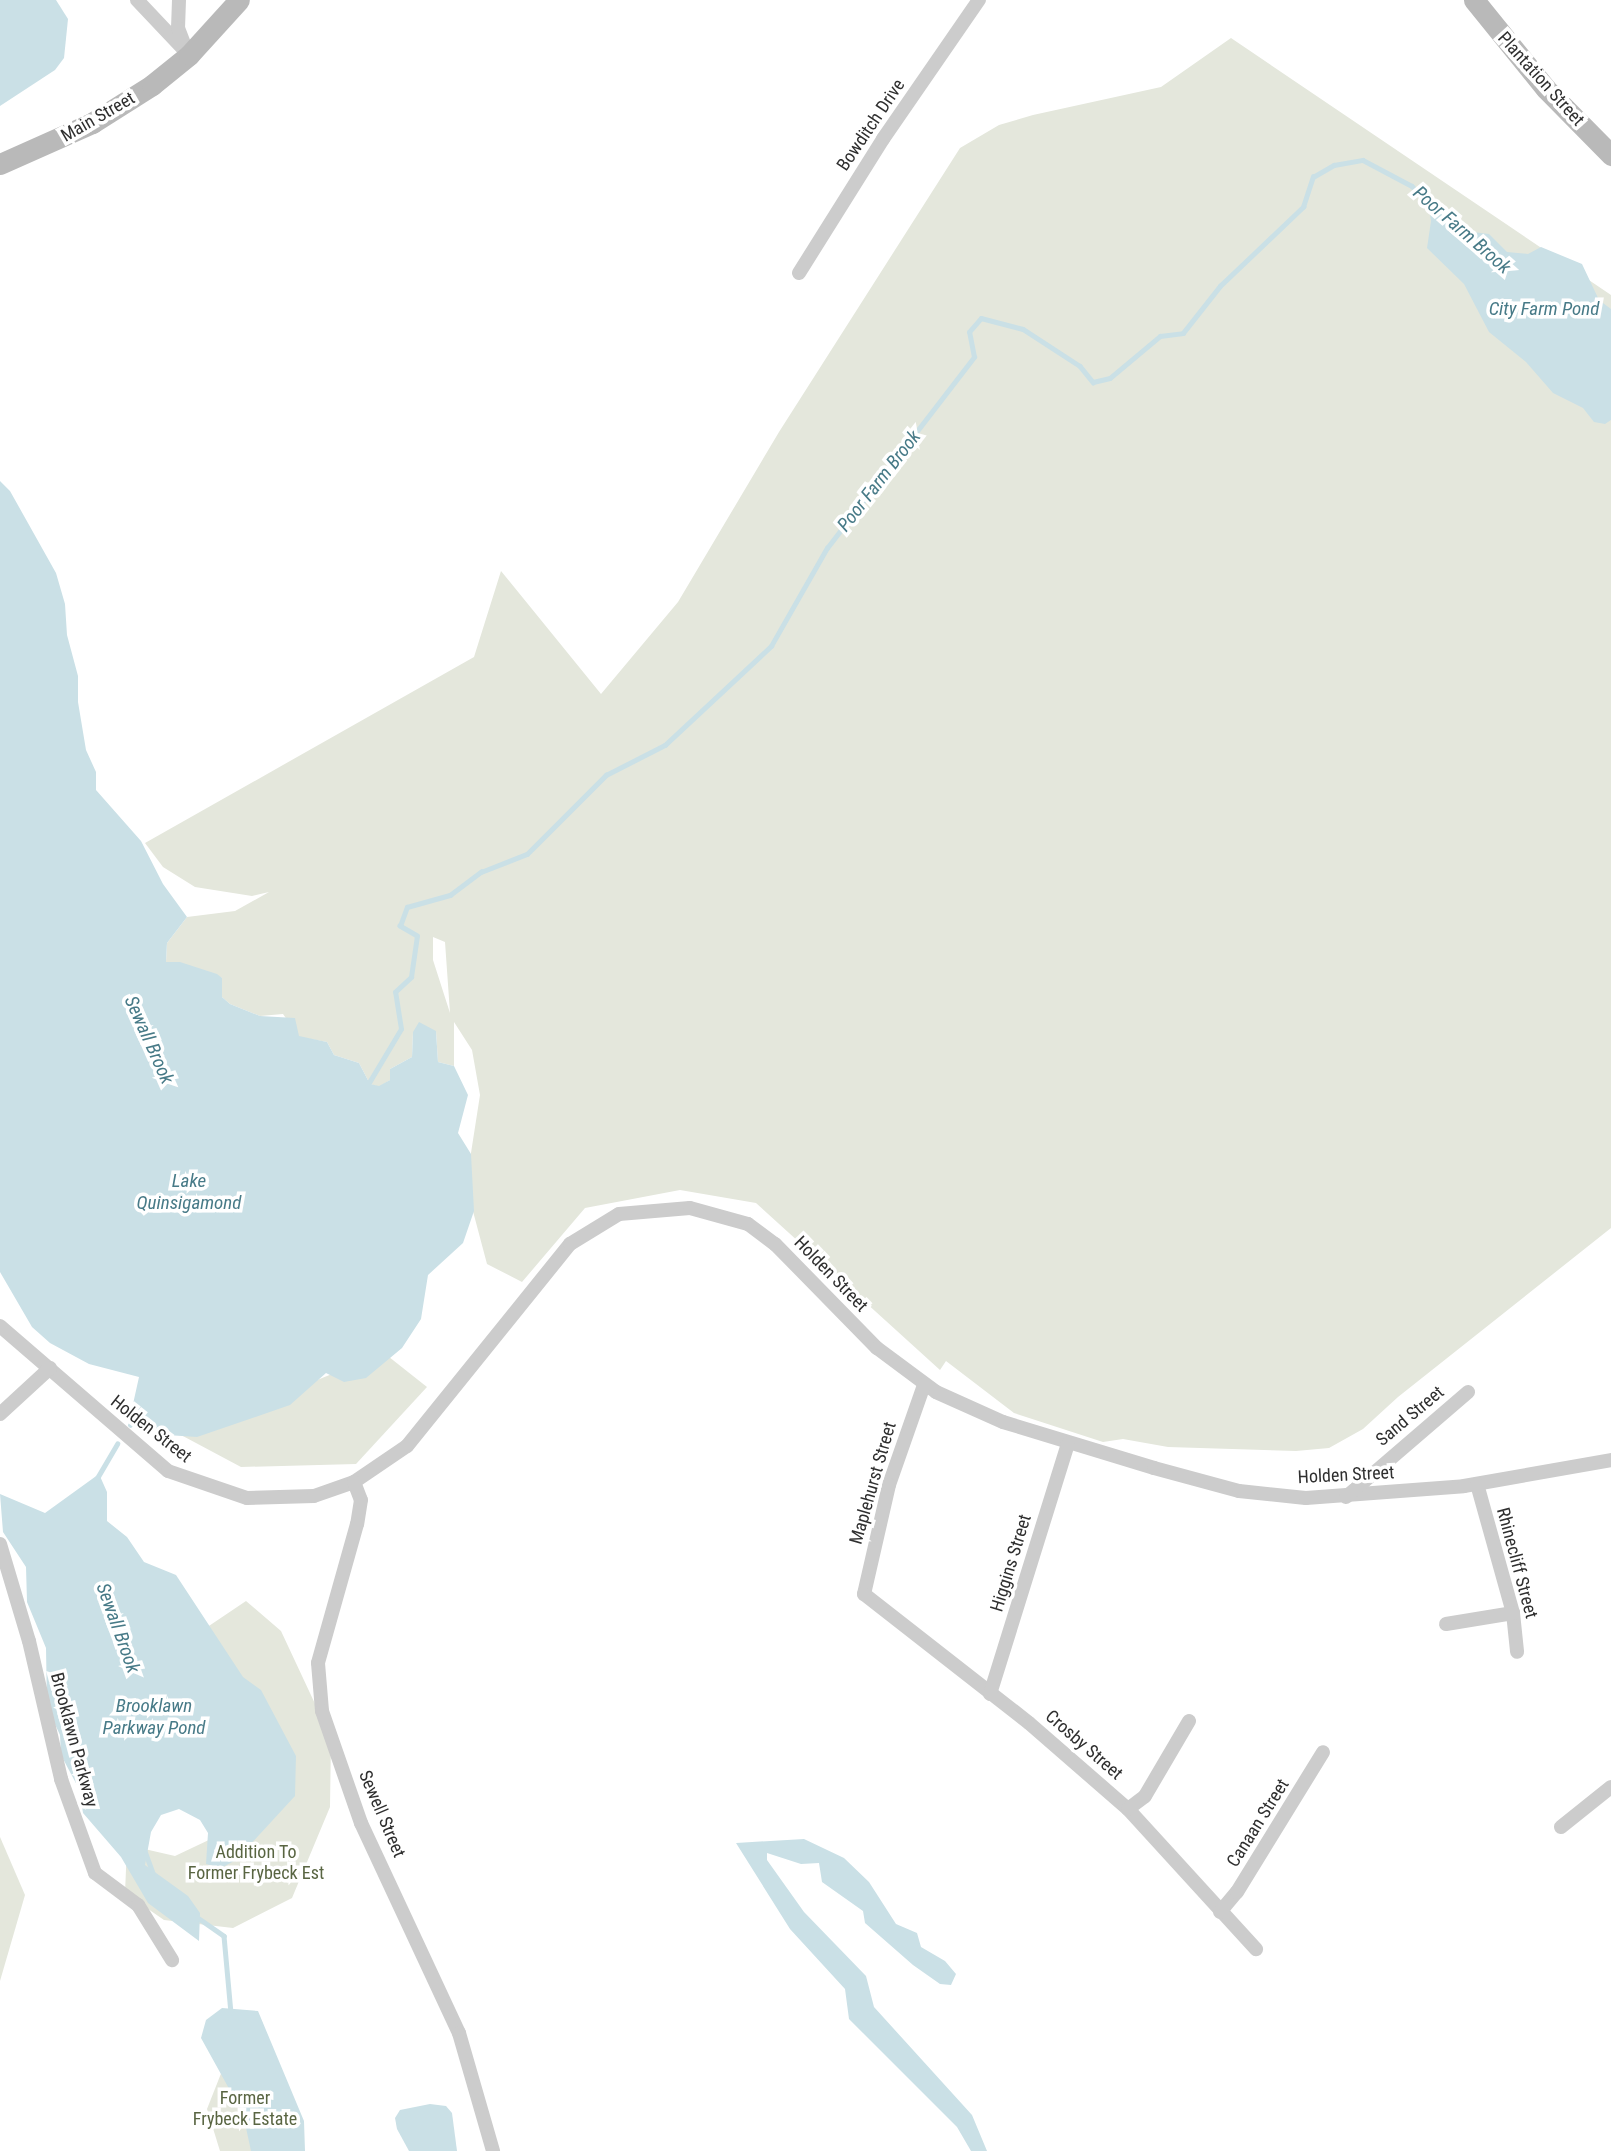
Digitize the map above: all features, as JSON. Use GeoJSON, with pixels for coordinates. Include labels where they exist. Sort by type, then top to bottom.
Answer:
{"type":"FeatureCollection","features":[{"type":"Feature","properties":{"kind":"main road","name":"Main Street"},"geometry":{"type":"LineString","coordinates":[[0,164],[92,123],[189,55],[239,0]]}},
{"type":"Feature","properties":{"kind":"main road","name":"Plantation Street"},"geometry":{"type":"LineString","coordinates":[[1474,0],[1546,89],[1611,155]]}},
{"type":"Feature","properties":{"kind":"street"},"geometry":{"type":"LineString","coordinates":[[137,0],[189,55]]}},
{"type":"Feature","properties":{"kind":"street"},"geometry":{"type":"LineString","coordinates":[[179,0],[178,28],[189,55]]}},
{"type":"Feature","properties":{"kind":"street","name":"Bowditch Drive"},"geometry":{"type":"LineString","coordinates":[[799,273],[883,139],[979,0]]}},
{"type":"Feature","properties":{"kind":"street","name":"Holden Street"},"geometry":{"type":"LineString","coordinates":[[0,1326],[168,1471],[184,1479],[264,1500],[314,1496],[354,1482],[407,1446],[570,1244],[606,1219],[633,1211],[690,1208],[748,1224],[798,1263],[870,1342],[924,1385],[985,1415],[1068,1444],[1239,1491],[1271,1497],[1346,1497],[1477,1484],[1611,1460]]}},
{"type":"Feature","properties":{"kind":"street"},"geometry":{"type":"LineString","coordinates":[[0,1414],[50,1368]]}},
{"type":"Feature","properties":{"kind":"street","name":"Maplehurst Street"},"geometry":{"type":"LineString","coordinates":[[864,1594],[889,1485],[924,1385]]}},
{"type":"Feature","properties":{"kind":"street","name":"Sand Street"},"geometry":{"type":"LineString","coordinates":[[1346,1497],[1468,1392]]}},
{"type":"Feature","properties":{"kind":"street","name":"Higgins Street"},"geometry":{"type":"LineString","coordinates":[[990,1695],[1068,1444]]}},
{"type":"Feature","properties":{"kind":"street","name":"Sewell Street"},"geometry":{"type":"LineString","coordinates":[[354,1482],[361,1500],[358,1524],[318,1663],[322,1711],[361,1822],[459,2033],[493,2151]]}},
{"type":"Feature","properties":{"kind":"street","name":"Rhinecliff Street"},"geometry":{"type":"LineString","coordinates":[[1477,1484],[1513,1614],[1517,1652]]}},
{"type":"Feature","properties":{"kind":"street","name":"Brooklawn Parkway"},"geometry":{"type":"LineString","coordinates":[[0,1544],[29,1641],[61,1779],[95,1873],[138,1905],[172,1959]]}},
{"type":"Feature","properties":{"kind":"street","name":"Crosby Street"},"geometry":{"type":"LineString","coordinates":[[864,1594],[1128,1809],[1256,1949]]}},
{"type":"Feature","properties":{"kind":"street"},"geometry":{"type":"LineString","coordinates":[[1446,1624],[1513,1614]]}},
{"type":"Feature","properties":{"kind":"street"},"geometry":{"type":"LineString","coordinates":[[1128,1809],[1145,1796],[1189,1721]]}},
{"type":"Feature","properties":{"kind":"street","name":"Canaan Street"},"geometry":{"type":"LineString","coordinates":[[1220,1912],[1237,1892],[1323,1752]]}},
{"type":"Feature","properties":{"kind":"street"},"geometry":{"type":"LineString","coordinates":[[1561,1827],[1611,1787]]}},
{"type":"Feature","properties":{"kind":"green space"},"geometry":{"type":"Polygon","coordinates":[[[1231,38],[1611,295],[1611,1228],[1398,1397],[1363,1429],[1329,1448],[1296,1451],[1168,1447],[1123,1439],[1103,1442],[1014,1413],[946,1361],[940,1370],[756,1203],[680,1190],[585,1208],[522,1282],[487,1264],[466,1185],[480,1095],[472,1050],[454,1022],[454,1066],[438,1062],[436,1031],[413,1032],[412,1057],[390,1069],[390,1080],[379,1087],[370,1084],[359,1063],[334,1055],[327,1042],[299,1037],[283,1014],[260,1016],[230,1004],[222,997],[222,978],[166,962],[167,943],[187,917],[235,911],[269,892],[252,896],[195,887],[163,867],[145,843],[474,657],[501,571],[601,694],[678,602],[779,432],[960,148],[999,125],[1161,87],[1231,38]],[[433,937],[433,960],[450,1013],[445,942],[433,937]]]}},
{"type":"Feature","properties":{"kind":"green space"},"geometry":{"type":"Polygon","coordinates":[[[384,1353],[427,1387],[356,1464],[241,1467],[181,1435],[384,1353]]]}},
{"type":"Feature","properties":{"kind":"green space","name":"Addition To Former Frybeck Est"},"geometry":{"type":"Polygon","coordinates":[[[246,1601],[281,1631],[331,1738],[330,1807],[292,1898],[233,1928],[164,1920],[125,1893],[127,1845],[175,1856],[213,1838],[197,1634],[246,1601]]]}},
{"type":"Feature","properties":{"kind":"green space"},"geometry":{"type":"Polygon","coordinates":[[[0,1837],[25,1895],[0,1981],[0,1837]]]}},
{"type":"Feature","properties":{"kind":"green space","name":"Former Frybeck Estate"},"geometry":{"type":"Polygon","coordinates":[[[222,2071],[295,2151],[220,2151],[207,2109],[222,2071]]]}},
{"type":"Feature","properties":{"kind":"water"},"geometry":{"type":"Polygon","coordinates":[[[0,0],[56,0],[68,19],[64,58],[55,70],[0,106],[0,0]]]}},
{"type":"Feature","properties":{"kind":"water","name":"City Farm Pond"},"geometry":{"type":"Polygon","coordinates":[[[1435,199],[1457,230],[1489,234],[1507,252],[1528,254],[1541,247],[1582,264],[1599,300],[1611,309],[1611,420],[1605,424],[1594,422],[1583,408],[1553,393],[1526,362],[1489,332],[1464,284],[1427,248],[1431,221],[1428,203],[1435,199]]]}},
{"type":"Feature","properties":{"kind":"water","name":"Lake Quinsigamond"},"geometry":{"type":"Polygon","coordinates":[[[0,481],[10,491],[56,573],[65,604],[67,635],[78,676],[78,702],[86,750],[96,772],[96,790],[141,841],[163,884],[187,917],[167,943],[166,962],[180,962],[217,974],[222,978],[222,997],[230,1004],[260,1016],[295,1018],[299,1036],[327,1042],[334,1055],[359,1063],[370,1084],[379,1086],[390,1080],[390,1069],[412,1057],[413,1032],[419,1022],[436,1031],[438,1062],[454,1066],[468,1095],[458,1133],[471,1154],[474,1211],[463,1243],[428,1275],[421,1319],[402,1348],[366,1378],[344,1382],[326,1373],[290,1405],[197,1437],[167,1435],[148,1427],[133,1404],[139,1377],[89,1364],[50,1343],[32,1327],[0,1272],[0,481]]]}},
{"type":"Feature","properties":{"kind":"water","name":"Brooklawn Parkway Pond"},"geometry":{"type":"Polygon","coordinates":[[[99,1474],[107,1492],[107,1521],[127,1537],[144,1562],[176,1575],[243,1677],[261,1690],[296,1756],[295,1796],[236,1860],[221,1868],[206,1864],[208,1833],[200,1820],[179,1809],[161,1815],[151,1832],[145,1865],[188,1896],[200,1913],[199,1941],[148,1903],[121,1857],[83,1813],[79,1789],[61,1755],[60,1735],[47,1707],[46,1648],[27,1602],[26,1567],[3,1532],[0,1494],[45,1513],[99,1474]]]}},
{"type":"Feature","properties":{"kind":"water"},"geometry":{"type":"Polygon","coordinates":[[[804,1839],[844,1858],[869,1882],[896,1924],[917,1933],[921,1947],[945,1961],[956,1974],[951,1985],[940,1984],[913,1965],[865,1923],[863,1911],[822,1882],[819,1863],[801,1864],[767,1853],[767,1860],[804,1912],[866,1976],[874,2007],[972,2115],[987,2151],[971,2151],[957,2127],[849,2019],[845,1989],[790,1929],[736,1843],[804,1839]]]}},
{"type":"Feature","properties":{"kind":"water"},"geometry":{"type":"Polygon","coordinates":[[[222,2008],[258,2011],[304,2121],[305,2151],[251,2151],[243,2114],[201,2038],[206,2020],[222,2008]]]}},
{"type":"Feature","properties":{"kind":"water"},"geometry":{"type":"Polygon","coordinates":[[[430,2104],[446,2106],[452,2113],[457,2151],[409,2151],[397,2129],[395,2118],[400,2110],[430,2104]]]}},
{"type":"Feature","properties":{"kind":"waterway","name":"Poor Farm Brook"},"geometry":{"type":"LineString","coordinates":[[367,1086],[401,1029],[395,992],[411,977],[417,936],[400,926],[407,907],[450,895],[481,872],[527,854],[606,775],[665,745],[771,646],[827,548],[974,357],[969,332],[981,318],[1023,329],[1080,366],[1093,382],[1110,378],[1160,336],[1183,333],[1220,286],[1303,207],[1313,177],[1334,165],[1363,160],[1412,186],[1430,206]]}},
{"type":"Feature","properties":{"kind":"waterway","name":"Sewall Brook"},"geometry":{"type":"LineString","coordinates":[[130,1425],[139,1411]]}},
{"type":"Feature","properties":{"kind":"waterway","name":"Sewall Brook"},"geometry":{"type":"LineString","coordinates":[[96,1480],[117,1444]]}},
{"type":"Feature","properties":{"kind":"waterway","name":"Sewall Brook"},"geometry":{"type":"LineString","coordinates":[[145,1851],[153,1873]]}},
{"type":"Feature","properties":{"kind":"waterway","name":"Sewall Brook"},"geometry":{"type":"LineString","coordinates":[[197,1917],[224,1936],[231,2013]]}}]}
